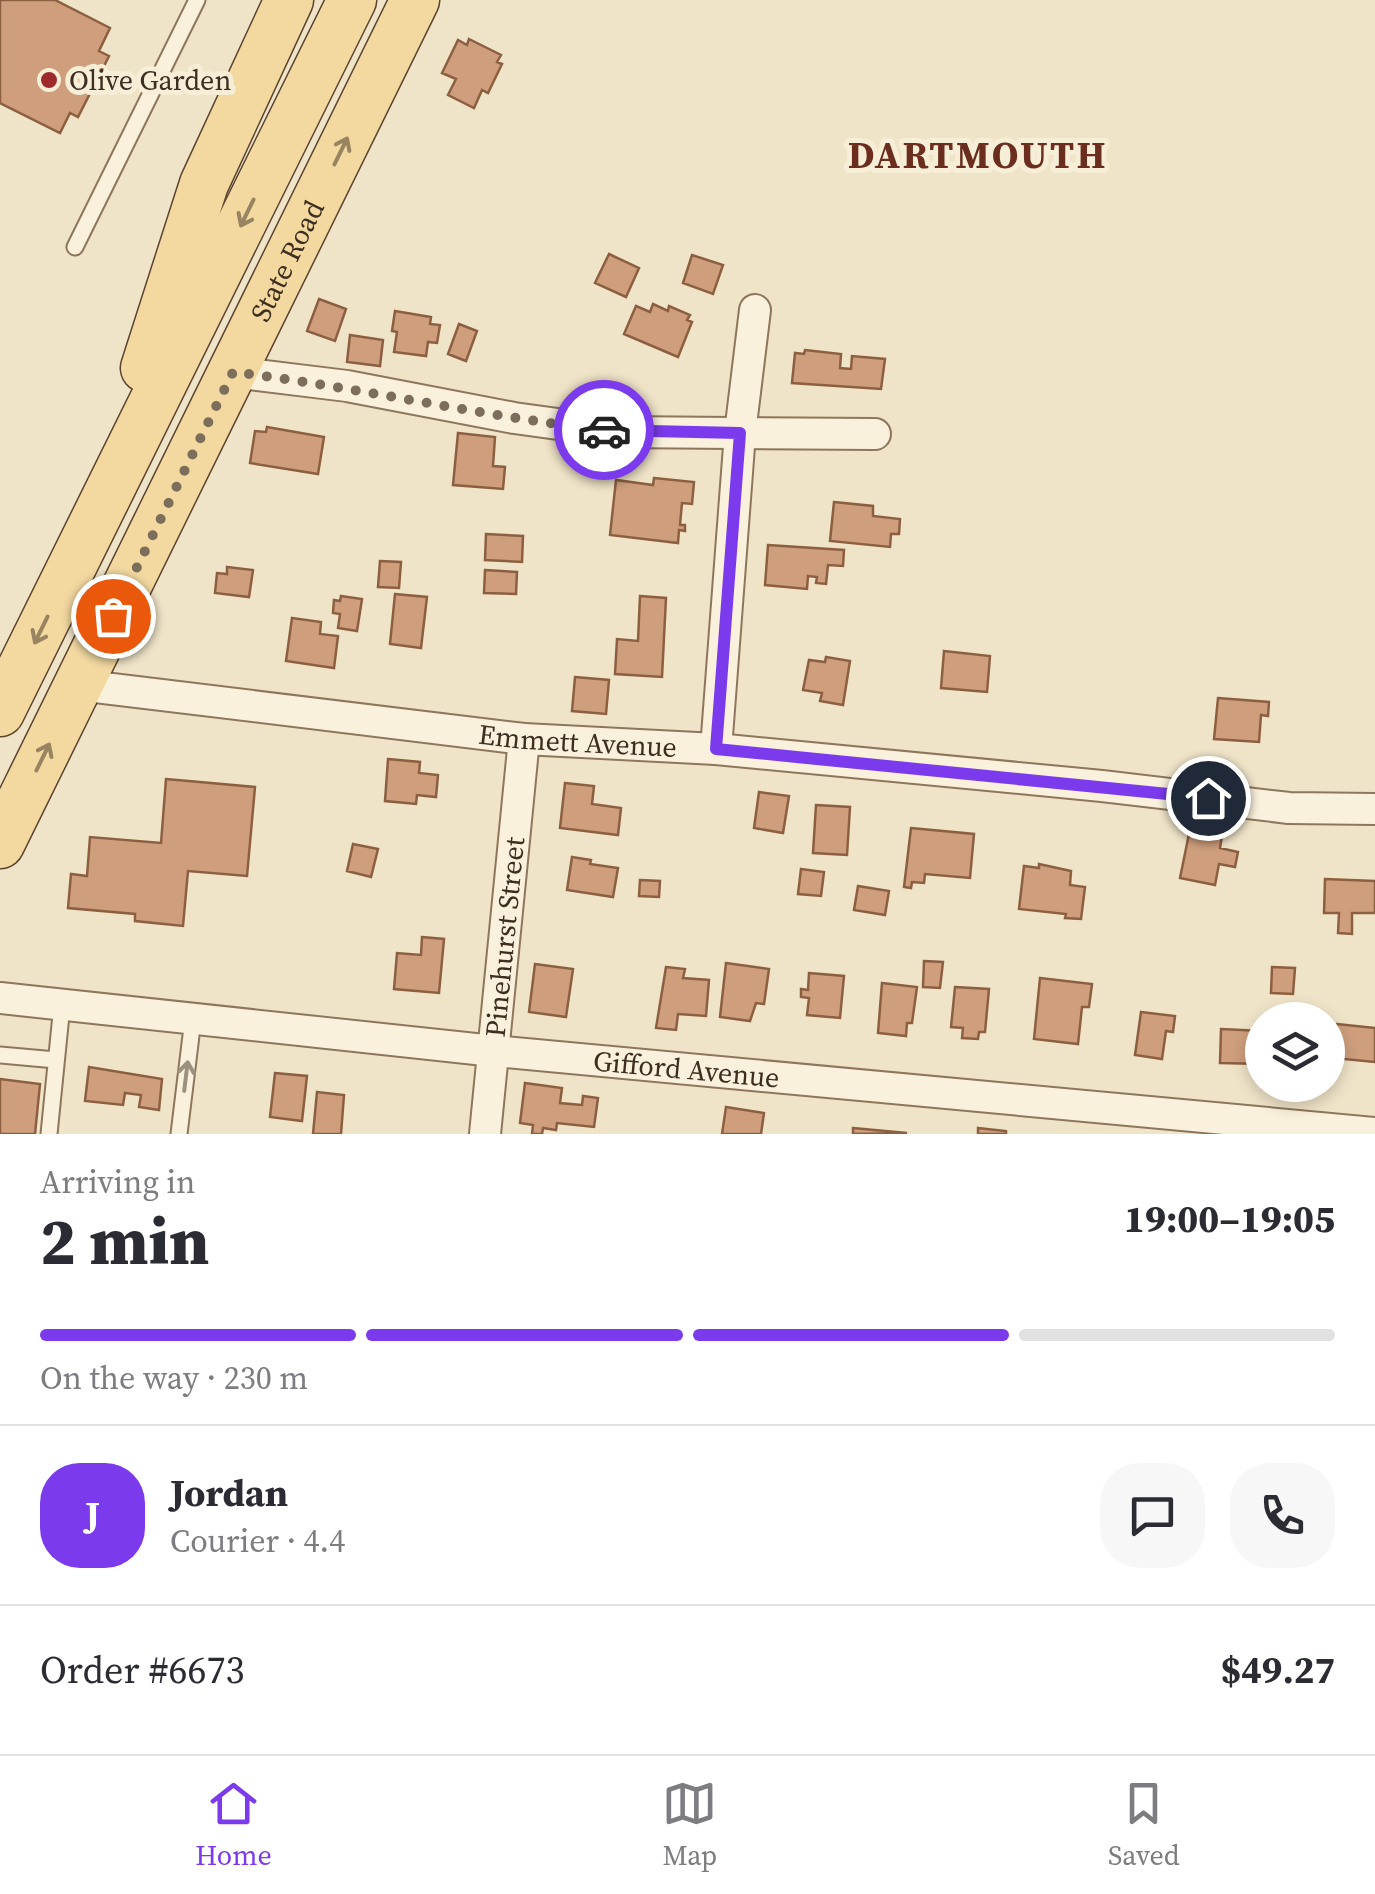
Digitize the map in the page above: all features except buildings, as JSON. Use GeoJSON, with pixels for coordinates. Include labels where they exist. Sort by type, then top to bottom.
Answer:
{"type":"FeatureCollection","features":[{"type":"Feature","properties":{"kind":"main road"},"geometry":{"type":"LineString","coordinates":[[107,498],[192,213],[289,0]]}},
{"type":"Feature","properties":{"kind":"main road","name":"State Road"},"geometry":{"type":"LineString","coordinates":[[0,712],[352,0]]}},
{"type":"Feature","properties":{"kind":"main road","name":"State Road"},"geometry":{"type":"LineString","coordinates":[[0,844],[415,0]]}},
{"type":"Feature","properties":{"kind":"street"},"geometry":{"type":"LineString","coordinates":[[716,749],[740,433],[755,310]]}},
{"type":"Feature","properties":{"kind":"street"},"geometry":{"type":"LineString","coordinates":[[233,372],[347,386],[616,432],[874,434]]}},
{"type":"Feature","properties":{"kind":"street","name":"Emmett Avenue"},"geometry":{"type":"LineString","coordinates":[[79,685],[524,739],[716,749],[1289,808],[1375,809]]}},
{"type":"Feature","properties":{"kind":"street","name":"Pinehurst Street"},"geometry":{"type":"LineString","coordinates":[[486,1134],[524,739]]}},
{"type":"Feature","properties":{"kind":"street","name":"Gifford Avenue"},"geometry":{"type":"LineString","coordinates":[[0,998],[1126,1116],[1375,1133]]}},
{"type":"Feature","properties":{"kind":"lane"},"geometry":{"type":"LineString","coordinates":[[75,247],[198,0]]}},
{"type":"Feature","properties":{"kind":"lane"},"geometry":{"type":"LineString","coordinates":[[49,1134],[62,1004]]}},
{"type":"Feature","properties":{"kind":"lane"},"geometry":{"type":"LineString","coordinates":[[179,1134],[193,1018]]}},
{"type":"Feature","properties":{"kind":"lane"},"geometry":{"type":"LineString","coordinates":[[0,1055],[56,1060]]}},
{"type":"Feature","properties":{"kind":"way so far"},"geometry":{"type":"LineString","coordinates":[[113,616],[233,372],[347,386],[514,418],[604,430]]}},
{"type":"Feature","properties":{"kind":"place","name":"Olive Garden"},"geometry":{"type":"Point","coordinates":[49,80]}},
{"type":"Feature","properties":{"kind":"district","name":"DARTMOUTH"},"geometry":{"type":"Point","coordinates":[978,155]}},
{"type":"Feature","properties":{"kind":"route"},"geometry":{"type":"LineString","coordinates":[[604,430],[740,433],[716,749],[1208,798]]}}]}
